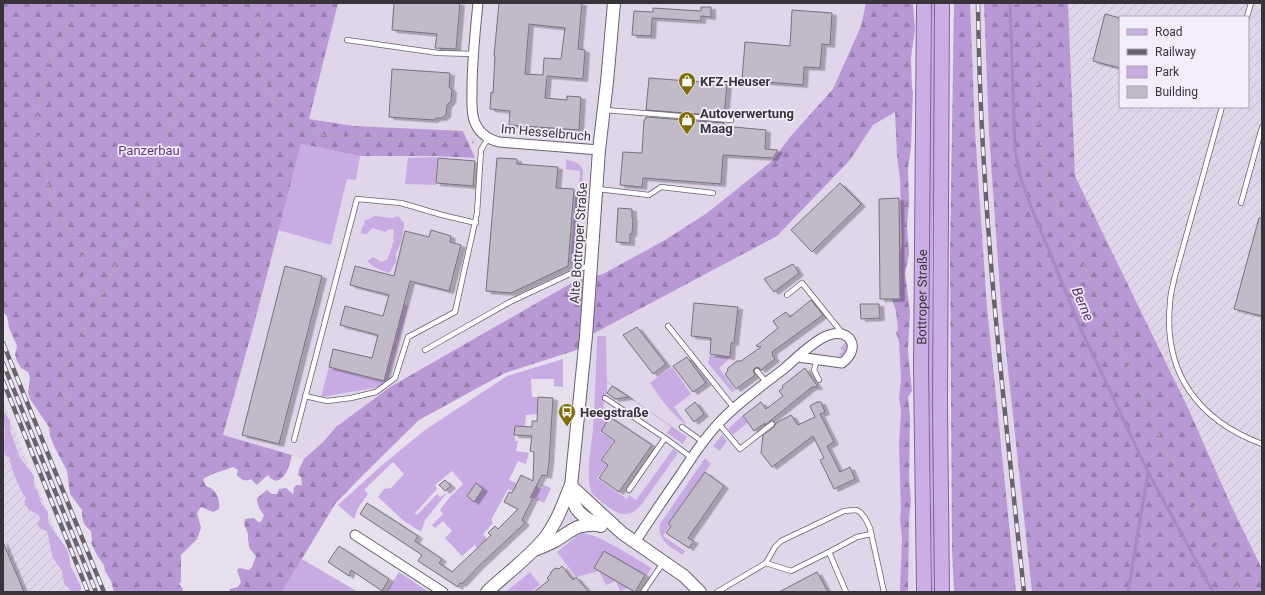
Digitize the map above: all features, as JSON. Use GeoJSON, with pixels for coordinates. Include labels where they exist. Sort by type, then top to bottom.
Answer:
{"type":"FeatureCollection","features":[{"type":"Feature","properties":{"kind":"main road","name":"Bottroper Straße"},"geometry":{"type":"LineString","coordinates":[[924,3],[921,360],[924,592]]}},
{"type":"Feature","properties":{"kind":"main road","name":"Bottroper Straße"},"geometry":{"type":"LineString","coordinates":[[942,3],[940,405],[942,592]]}},
{"type":"Feature","properties":{"kind":"street","name":"Im Hesselbruch"},"geometry":{"type":"LineString","coordinates":[[478,3],[472,78],[472,114],[476,124],[484,135],[495,141],[508,143],[599,150]]}},
{"type":"Feature","properties":{"kind":"street","name":"Alte Bottroper Straße"},"geometry":{"type":"LineString","coordinates":[[602,526],[589,520],[579,512],[573,501],[571,486],[586,336],[599,150],[614,3]]}},
{"type":"Feature","properties":{"kind":"street"},"geometry":{"type":"LineString","coordinates":[[634,542],[703,442],[718,423],[734,408],[766,382],[822,338],[836,334],[844,336],[850,339],[853,348],[848,358],[842,363],[798,357]]}},
{"type":"Feature","properties":{"kind":"street"},"geometry":{"type":"LineString","coordinates":[[487,592],[533,551],[543,540],[552,527],[571,486],[622,533],[684,576],[700,592]]}},
{"type":"Feature","properties":{"kind":"street"},"geometry":{"type":"LineString","coordinates":[[533,551],[555,541],[575,528],[588,525],[602,526],[622,533]]}},
{"type":"Feature","properties":{"kind":"street"},"geometry":{"type":"LineString","coordinates":[[355,535],[443,592]]}},
{"type":"Feature","properties":{"kind":"lane"},"geometry":{"type":"LineString","coordinates":[[1247,16],[1251,3]]}},
{"type":"Feature","properties":{"kind":"lane"},"geometry":{"type":"LineString","coordinates":[[347,40],[438,53],[474,54]]}},
{"type":"Feature","properties":{"kind":"lane"},"geometry":{"type":"LineString","coordinates":[[1222,108],[1175,276],[1171,296],[1169,323],[1171,348],[1178,370],[1187,388],[1208,413],[1247,439],[1262,444]]}},
{"type":"Feature","properties":{"kind":"lane"},"geometry":{"type":"LineString","coordinates":[[604,110],[731,120]]}},
{"type":"Feature","properties":{"kind":"lane"},"geometry":{"type":"LineString","coordinates":[[1241,203],[1262,127]]}},
{"type":"Feature","properties":{"kind":"lane"},"geometry":{"type":"LineString","coordinates":[[305,396],[327,401],[351,398],[376,392],[395,378],[408,337],[455,312],[476,223],[481,150],[484,135]]}},
{"type":"Feature","properties":{"kind":"lane"},"geometry":{"type":"LineString","coordinates":[[596,189],[649,195],[661,187],[713,193]]}},
{"type":"Feature","properties":{"kind":"lane"},"geometry":{"type":"LineString","coordinates":[[294,440],[357,199],[401,203],[476,223]]}},
{"type":"Feature","properties":{"kind":"lane"},"geometry":{"type":"LineString","coordinates":[[425,350],[510,302],[591,265]]}},
{"type":"Feature","properties":{"kind":"lane"},"geometry":{"type":"LineString","coordinates":[[786,295],[802,283],[844,336]]}},
{"type":"Feature","properties":{"kind":"lane"},"geometry":{"type":"LineString","coordinates":[[668,326],[734,408]]}},
{"type":"Feature","properties":{"kind":"lane"},"geometry":{"type":"LineString","coordinates":[[817,360],[814,370],[819,380]]}},
{"type":"Feature","properties":{"kind":"lane"},"geometry":{"type":"LineString","coordinates":[[757,371],[766,382]]}},
{"type":"Feature","properties":{"kind":"lane"},"geometry":{"type":"LineString","coordinates":[[605,398],[666,438],[692,458]]}},
{"type":"Feature","properties":{"kind":"lane"},"geometry":{"type":"LineString","coordinates":[[718,423],[740,449],[772,424]]}},
{"type":"Feature","properties":{"kind":"lane"},"geometry":{"type":"LineString","coordinates":[[682,427],[703,442]]}},
{"type":"Feature","properties":{"kind":"lane"},"geometry":{"type":"LineString","coordinates":[[629,490],[666,438]]}},
{"type":"Feature","properties":{"kind":"lane"},"geometry":{"type":"LineString","coordinates":[[717,592],[766,563],[781,541],[844,511],[856,510],[865,518],[871,534],[884,592]]}},
{"type":"Feature","properties":{"kind":"lane"},"geometry":{"type":"LineString","coordinates":[[766,563],[791,571],[857,537],[871,534]]}},
{"type":"Feature","properties":{"kind":"lane"},"geometry":{"type":"LineString","coordinates":[[829,552],[846,592]]}},
{"type":"Feature","properties":{"kind":"lane"},"geometry":{"type":"LineString","coordinates":[[643,592],[664,562]]}},
{"type":"Feature","properties":{"kind":"path"},"geometry":{"type":"LineString","coordinates":[[77,3],[71,20],[50,61],[39,105],[37,124],[51,198],[58,214],[80,244],[84,275],[88,286],[101,298]]}},
{"type":"Feature","properties":{"kind":"path"},"geometry":{"type":"LineString","coordinates":[[66,408],[62,374],[101,298],[156,171],[184,82],[225,3]]}},
{"type":"Feature","properties":{"kind":"path"},"geometry":{"type":"LineString","coordinates":[[251,3],[258,13],[261,27],[258,62],[259,68],[280,110],[299,128],[323,135],[465,144],[474,142],[484,135]]}},
{"type":"Feature","properties":{"kind":"path"},"geometry":{"type":"LineString","coordinates":[[1037,3],[1038,125],[1042,156],[1050,184],[1162,442],[1240,592]]}},
{"type":"Feature","properties":{"kind":"shaded area"},"geometry":{"type":"Polygon","coordinates":[[[338,3],[866,3],[861,26],[833,89],[790,137],[772,161],[707,213],[665,240],[603,274],[575,281],[390,387],[336,427],[324,441],[304,459],[223,435],[253,328],[278,230],[331,245],[347,179],[356,179],[360,156],[435,156],[474,158],[354,126],[309,119],[338,3]]]}},
{"type":"Feature","properties":{"kind":"shaded area"},"geometry":{"type":"Polygon","coordinates":[[[970,3],[984,3],[989,134],[1001,305],[1032,592],[1016,592],[987,307],[975,131],[970,3]]]}},
{"type":"Feature","properties":{"kind":"shaded area"},"geometry":{"type":"Polygon","coordinates":[[[1068,3],[1262,3],[1262,569],[1230,503],[1188,408],[1075,176],[1068,3]]]}},
{"type":"Feature","properties":{"kind":"shaded area"},"geometry":{"type":"Polygon","coordinates":[[[896,111],[897,156],[900,179],[914,592],[487,592],[530,553],[564,503],[587,337],[655,301],[850,160],[873,125],[896,111]],[[597,336],[593,428],[589,474],[595,496],[616,512],[632,513],[642,504],[678,453],[672,449],[636,500],[628,500],[597,478],[607,465],[600,460],[600,432],[605,394],[607,393],[606,336],[597,336]]]}},
{"type":"Feature","properties":{"kind":"shaded area"},"geometry":{"type":"Polygon","coordinates":[[[3,401],[80,592],[3,592],[3,401]]]}},
{"type":"Feature","properties":{"kind":"green space","name":"Panzerbau"},"geometry":{"type":"Polygon","coordinates":[[[3,3],[338,3],[309,119],[354,126],[463,131],[475,158],[435,156],[360,156],[301,144],[253,328],[223,435],[292,455],[289,467],[280,479],[276,481],[270,478],[269,475],[257,485],[251,479],[243,480],[240,478],[237,475],[238,470],[233,467],[203,479],[206,486],[217,494],[219,509],[213,512],[201,507],[197,513],[201,528],[197,539],[181,555],[181,581],[179,584],[183,589],[182,592],[114,592],[104,565],[91,543],[91,531],[86,527],[82,517],[82,510],[70,494],[67,471],[54,446],[50,436],[49,427],[30,399],[28,393],[30,378],[28,372],[21,368],[15,355],[17,346],[9,328],[7,316],[3,312],[3,3]]]}},
{"type":"Feature","properties":{"kind":"green space"},"geometry":{"type":"Polygon","coordinates":[[[866,3],[913,3],[915,29],[911,58],[913,92],[911,148],[908,168],[909,201],[907,225],[909,254],[905,273],[910,312],[908,351],[912,391],[908,397],[910,416],[909,482],[911,500],[909,517],[908,592],[900,592],[902,537],[900,520],[899,445],[901,411],[899,398],[901,380],[899,341],[896,333],[898,329],[896,311],[892,299],[902,243],[900,179],[897,156],[895,112],[873,125],[850,160],[777,236],[587,337],[583,348],[505,373],[419,420],[335,504],[282,592],[229,592],[230,589],[238,587],[241,582],[237,570],[239,568],[249,570],[252,567],[256,556],[250,549],[248,534],[244,524],[245,519],[254,518],[258,522],[261,522],[264,515],[257,503],[257,498],[267,490],[272,494],[277,494],[279,489],[286,488],[293,494],[296,485],[302,485],[301,477],[298,475],[304,459],[324,441],[336,427],[390,387],[575,281],[603,274],[665,240],[707,213],[772,161],[790,137],[833,89],[861,26],[866,3]]]}},
{"type":"Feature","properties":{"kind":"green space"},"geometry":{"type":"Polygon","coordinates":[[[932,3],[936,3],[932,279],[935,592],[932,592],[928,323],[932,3]]]}},
{"type":"Feature","properties":{"kind":"green space"},"geometry":{"type":"Polygon","coordinates":[[[954,3],[970,3],[975,131],[987,307],[1016,592],[954,592],[952,550],[950,255],[954,3]]]}},
{"type":"Feature","properties":{"kind":"green space"},"geometry":{"type":"Polygon","coordinates":[[[984,3],[1068,3],[1075,176],[1188,408],[1230,503],[1262,569],[1262,592],[1032,592],[1001,305],[989,134],[984,3]]]}},
{"type":"Feature","properties":{"kind":"green space"},"geometry":{"type":"Polygon","coordinates":[[[301,144],[360,156],[356,180],[347,179],[331,245],[278,230],[301,144]]]}},
{"type":"Feature","properties":{"kind":"green space"},"geometry":{"type":"Polygon","coordinates":[[[437,157],[436,185],[405,184],[408,158],[437,157]]]}},
{"type":"Feature","properties":{"kind":"green space"},"geometry":{"type":"Polygon","coordinates":[[[566,160],[577,163],[581,166],[583,171],[578,262],[570,263],[576,190],[579,189],[580,171],[566,169],[566,160]]]}},
{"type":"Feature","properties":{"kind":"green space"},"geometry":{"type":"Polygon","coordinates":[[[375,216],[392,218],[398,216],[404,223],[401,242],[396,254],[396,262],[389,273],[374,267],[367,261],[373,257],[381,262],[388,259],[394,241],[394,229],[385,232],[372,228],[367,234],[362,234],[362,227],[365,224],[364,221],[375,216]]]}},
{"type":"Feature","properties":{"kind":"green space"},"geometry":{"type":"Polygon","coordinates":[[[404,304],[408,306],[386,386],[321,397],[329,367],[384,382],[404,304]]]}},
{"type":"Feature","properties":{"kind":"green space"},"geometry":{"type":"Polygon","coordinates":[[[597,336],[606,336],[607,381],[687,437],[683,444],[667,433],[671,427],[607,382],[607,394],[605,394],[603,412],[611,417],[600,432],[614,441],[600,460],[607,465],[597,478],[627,499],[629,495],[636,500],[673,449],[678,453],[637,510],[627,514],[616,512],[598,499],[592,493],[589,483],[597,336]]]}},
{"type":"Feature","properties":{"kind":"green space"},"geometry":{"type":"Polygon","coordinates":[[[846,342],[846,352],[843,355],[838,356],[843,351],[840,348],[846,342]]]}},
{"type":"Feature","properties":{"kind":"green space"},"geometry":{"type":"Polygon","coordinates":[[[710,355],[729,357],[728,360],[719,368],[735,390],[732,392],[708,363],[710,355]]]}},
{"type":"Feature","properties":{"kind":"green space"},"geometry":{"type":"Polygon","coordinates":[[[563,359],[563,387],[554,386],[554,379],[531,379],[532,397],[538,397],[537,414],[526,415],[525,427],[515,427],[515,441],[518,441],[516,451],[529,453],[526,464],[518,461],[509,480],[521,485],[517,493],[508,489],[491,520],[493,523],[483,534],[492,545],[477,548],[475,545],[462,556],[445,538],[452,531],[443,521],[435,528],[432,525],[443,514],[440,510],[463,484],[452,471],[435,485],[437,489],[415,513],[417,515],[437,494],[440,497],[447,493],[425,520],[421,532],[404,521],[378,497],[384,489],[391,488],[404,474],[393,462],[364,490],[368,494],[358,508],[354,519],[338,505],[381,466],[425,430],[507,376],[563,359]]]}},
{"type":"Feature","properties":{"kind":"green space"},"geometry":{"type":"Polygon","coordinates":[[[672,367],[691,394],[674,407],[687,425],[671,411],[650,383],[672,367]]]}},
{"type":"Feature","properties":{"kind":"green space"},"geometry":{"type":"Polygon","coordinates":[[[3,410],[10,421],[10,430],[20,458],[34,476],[34,486],[38,492],[41,503],[48,512],[48,522],[68,551],[71,567],[81,586],[81,592],[72,592],[64,583],[62,571],[53,558],[47,531],[40,528],[37,524],[40,521],[39,515],[29,510],[24,502],[26,498],[16,478],[10,458],[6,456],[5,453],[3,410]]]}},
{"type":"Feature","properties":{"kind":"green space"},"geometry":{"type":"Polygon","coordinates":[[[742,416],[747,423],[733,435],[728,429],[742,416]]]}},
{"type":"Feature","properties":{"kind":"green space"},"geometry":{"type":"Polygon","coordinates":[[[722,435],[727,441],[720,451],[713,446],[722,435]]]}},
{"type":"Feature","properties":{"kind":"green space"},"geometry":{"type":"Polygon","coordinates":[[[705,458],[711,464],[667,525],[669,526],[663,536],[685,551],[683,555],[666,543],[663,539],[660,524],[705,458]]]}},
{"type":"Feature","properties":{"kind":"green space"},"geometry":{"type":"Polygon","coordinates":[[[541,484],[551,488],[544,503],[531,497],[537,486],[540,489],[543,488],[541,484]]]}},
{"type":"Feature","properties":{"kind":"green space"},"geometry":{"type":"Polygon","coordinates":[[[582,533],[597,537],[607,542],[628,553],[651,568],[635,592],[628,588],[620,591],[616,581],[606,585],[599,571],[576,577],[557,552],[582,533]]]}},
{"type":"Feature","properties":{"kind":"green space"},"geometry":{"type":"Polygon","coordinates":[[[302,559],[358,592],[282,592],[302,559]]]}},
{"type":"Feature","properties":{"kind":"green space"},"geometry":{"type":"Polygon","coordinates":[[[399,572],[429,592],[386,592],[399,572]]]}},
{"type":"Feature","properties":{"kind":"green space"},"geometry":{"type":"Polygon","coordinates":[[[530,572],[540,585],[531,592],[506,592],[530,572]]]}},
{"type":"Feature","properties":{"kind":"building"},"geometry":{"type":"Polygon","coordinates":[[[394,3],[460,3],[456,49],[435,48],[437,34],[392,30],[394,3]]]}},
{"type":"Feature","properties":{"kind":"building"},"geometry":{"type":"Polygon","coordinates":[[[499,3],[582,3],[578,49],[585,50],[583,79],[547,76],[545,98],[567,100],[567,96],[581,97],[579,130],[509,125],[510,111],[490,109],[491,92],[493,93],[494,56],[499,3]],[[529,24],[525,74],[543,75],[544,58],[561,59],[565,28],[529,24]]]}},
{"type":"Feature","properties":{"kind":"building"},"geometry":{"type":"Polygon","coordinates":[[[701,7],[711,7],[711,17],[701,16],[701,21],[652,18],[651,36],[632,35],[634,11],[653,12],[653,8],[701,11],[701,7]]]}},
{"type":"Feature","properties":{"kind":"building"},"geometry":{"type":"Polygon","coordinates":[[[792,10],[832,13],[830,45],[822,44],[820,68],[804,67],[803,85],[742,80],[745,42],[790,46],[792,10]]]}},
{"type":"Feature","properties":{"kind":"building"},"geometry":{"type":"Polygon","coordinates":[[[1105,14],[1119,18],[1119,68],[1093,61],[1105,14]]]}},
{"type":"Feature","properties":{"kind":"building"},"geometry":{"type":"Polygon","coordinates":[[[392,69],[450,73],[449,87],[452,90],[451,101],[447,105],[446,115],[442,118],[436,118],[434,120],[389,117],[392,69]]]}},
{"type":"Feature","properties":{"kind":"building","name":"KFZ-Heuser"},"geometry":{"type":"Polygon","coordinates":[[[649,78],[727,84],[724,116],[646,110],[649,78]]]}},
{"type":"Feature","properties":{"kind":"building"},"geometry":{"type":"Polygon","coordinates":[[[646,117],[724,123],[723,126],[766,130],[765,149],[778,150],[773,158],[723,155],[721,184],[643,178],[642,187],[620,185],[623,152],[642,153],[644,120],[646,117]]]}},
{"type":"Feature","properties":{"kind":"building"},"geometry":{"type":"Polygon","coordinates":[[[438,158],[475,161],[473,186],[436,183],[438,158]]]}},
{"type":"Feature","properties":{"kind":"building"},"geometry":{"type":"Polygon","coordinates":[[[497,158],[517,159],[517,164],[558,167],[556,188],[574,189],[568,266],[511,293],[486,291],[497,158]]]}},
{"type":"Feature","properties":{"kind":"building"},"geometry":{"type":"Polygon","coordinates":[[[840,183],[861,204],[812,252],[791,230],[840,183]]]}},
{"type":"Feature","properties":{"kind":"building"},"geometry":{"type":"Polygon","coordinates":[[[899,198],[900,299],[880,299],[879,199],[899,198]]]}},
{"type":"Feature","properties":{"kind":"building"},"geometry":{"type":"Polygon","coordinates":[[[618,208],[632,209],[633,218],[630,243],[616,242],[618,208]]]}},
{"type":"Feature","properties":{"kind":"building"},"geometry":{"type":"Polygon","coordinates":[[[1259,218],[1262,218],[1262,316],[1234,309],[1259,218]]]}},
{"type":"Feature","properties":{"kind":"building"},"geometry":{"type":"Polygon","coordinates":[[[431,230],[451,236],[450,242],[461,245],[449,291],[410,281],[384,381],[329,367],[333,349],[372,358],[378,335],[340,325],[345,306],[383,316],[389,295],[350,285],[355,266],[394,276],[405,231],[429,237],[431,230]]]}},
{"type":"Feature","properties":{"kind":"building"},"geometry":{"type":"Polygon","coordinates":[[[793,264],[799,273],[774,292],[764,279],[793,264]]]}},
{"type":"Feature","properties":{"kind":"building"},"geometry":{"type":"Polygon","coordinates":[[[285,266],[322,276],[279,444],[242,435],[285,266]]]}},
{"type":"Feature","properties":{"kind":"building"},"geometry":{"type":"Polygon","coordinates":[[[811,300],[823,315],[772,352],[775,359],[761,370],[758,367],[755,368],[753,371],[755,375],[736,389],[725,374],[728,368],[761,347],[756,346],[778,328],[773,321],[786,312],[790,317],[811,300]]]}},
{"type":"Feature","properties":{"kind":"building"},"geometry":{"type":"Polygon","coordinates":[[[694,303],[738,307],[734,343],[731,343],[730,357],[710,354],[711,338],[691,336],[694,303]]]}},
{"type":"Feature","properties":{"kind":"building"},"geometry":{"type":"Polygon","coordinates":[[[860,304],[879,304],[880,318],[861,319],[860,304]]]}},
{"type":"Feature","properties":{"kind":"building"},"geometry":{"type":"Polygon","coordinates":[[[637,327],[666,364],[653,374],[623,335],[637,327]]]}},
{"type":"Feature","properties":{"kind":"building"},"geometry":{"type":"Polygon","coordinates":[[[687,357],[706,383],[693,392],[673,366],[687,357]]]}},
{"type":"Feature","properties":{"kind":"building"},"geometry":{"type":"Polygon","coordinates":[[[805,368],[818,387],[812,387],[765,425],[765,423],[754,431],[743,416],[761,402],[766,409],[783,396],[779,391],[783,388],[782,386],[805,368]]]}},
{"type":"Feature","properties":{"kind":"building"},"geometry":{"type":"Polygon","coordinates":[[[612,386],[629,397],[615,399],[607,393],[612,386]]]}},
{"type":"Feature","properties":{"kind":"building"},"geometry":{"type":"Polygon","coordinates":[[[538,397],[553,398],[547,476],[542,475],[530,498],[534,496],[522,520],[525,523],[462,584],[460,583],[458,587],[418,561],[422,555],[360,514],[367,503],[418,536],[415,541],[442,559],[439,563],[452,572],[491,535],[488,533],[495,526],[498,529],[518,509],[504,502],[509,492],[512,493],[521,475],[533,481],[534,452],[530,451],[532,436],[514,435],[515,426],[532,427],[532,421],[537,421],[538,397]]]}},
{"type":"Feature","properties":{"kind":"building"},"geometry":{"type":"Polygon","coordinates":[[[695,402],[704,414],[694,422],[685,410],[695,402]]]}},
{"type":"Feature","properties":{"kind":"building"},"geometry":{"type":"Polygon","coordinates":[[[817,402],[821,402],[825,412],[820,414],[834,442],[827,446],[840,472],[850,467],[855,479],[834,489],[820,460],[824,458],[813,436],[772,467],[761,453],[763,435],[774,427],[776,423],[791,415],[798,425],[815,417],[810,406],[817,402]]]}},
{"type":"Feature","properties":{"kind":"building"},"geometry":{"type":"Polygon","coordinates":[[[610,417],[652,445],[619,492],[599,478],[608,465],[601,460],[615,441],[601,431],[610,417]]]}},
{"type":"Feature","properties":{"kind":"building"},"geometry":{"type":"Polygon","coordinates":[[[705,472],[724,486],[688,538],[694,541],[689,548],[666,533],[671,526],[668,524],[705,472]]]}},
{"type":"Feature","properties":{"kind":"building"},"geometry":{"type":"Polygon","coordinates":[[[445,480],[451,486],[445,491],[439,485],[445,480]]]}},
{"type":"Feature","properties":{"kind":"building"},"geometry":{"type":"Polygon","coordinates":[[[476,483],[483,489],[474,502],[467,496],[476,483]]]}},
{"type":"Feature","properties":{"kind":"building"},"geometry":{"type":"Polygon","coordinates":[[[3,542],[24,592],[3,592],[3,542]]]}},
{"type":"Feature","properties":{"kind":"building"},"geometry":{"type":"Polygon","coordinates":[[[339,546],[389,579],[382,591],[351,570],[349,576],[328,562],[339,546]]]}},
{"type":"Feature","properties":{"kind":"building"},"geometry":{"type":"Polygon","coordinates":[[[604,551],[645,575],[635,592],[594,568],[604,551]]]}},
{"type":"Feature","properties":{"kind":"building"},"geometry":{"type":"Polygon","coordinates":[[[562,566],[573,580],[576,577],[589,592],[534,592],[549,580],[547,578],[555,568],[559,569],[562,566]]]}},
{"type":"Feature","properties":{"kind":"building"},"geometry":{"type":"Polygon","coordinates":[[[817,572],[828,592],[779,592],[817,572]]]}},
{"type":"Feature","properties":{"kind":"waterway","name":"Berne"},"geometry":{"type":"LineString","coordinates":[[1010,3],[1015,149],[1020,176],[1080,327],[1148,472],[1213,592]]}},
{"type":"Feature","properties":{"kind":"waterway"},"geometry":{"type":"LineString","coordinates":[[1128,592],[1148,472]]}},
{"type":"Feature","properties":{"kind":"railway"},"geometry":{"type":"LineString","coordinates":[[978,3],[983,151],[988,224],[1001,371],[1024,592]]}},
{"type":"Feature","properties":{"kind":"railway"},"geometry":{"type":"LineString","coordinates":[[3,343],[104,592]]}},
{"type":"Feature","properties":{"kind":"railway"},"geometry":{"type":"LineString","coordinates":[[3,363],[96,592]]}},
{"type":"Feature","properties":{"kind":"railway"},"geometry":{"type":"LineString","coordinates":[[3,381],[88,592]]}},
{"type":"Feature","properties":{"kind":"place","name":"KFZ-Heuser"},"geometry":{"type":"Point","coordinates":[687,96]}},
{"type":"Feature","properties":{"kind":"place","name":"Autoverwertung Maag"},"geometry":{"type":"Point","coordinates":[687,135]}},
{"type":"Feature","properties":{"kind":"place","name":"Heegstraße"},"geometry":{"type":"Point","coordinates":[567,427]}}]}
